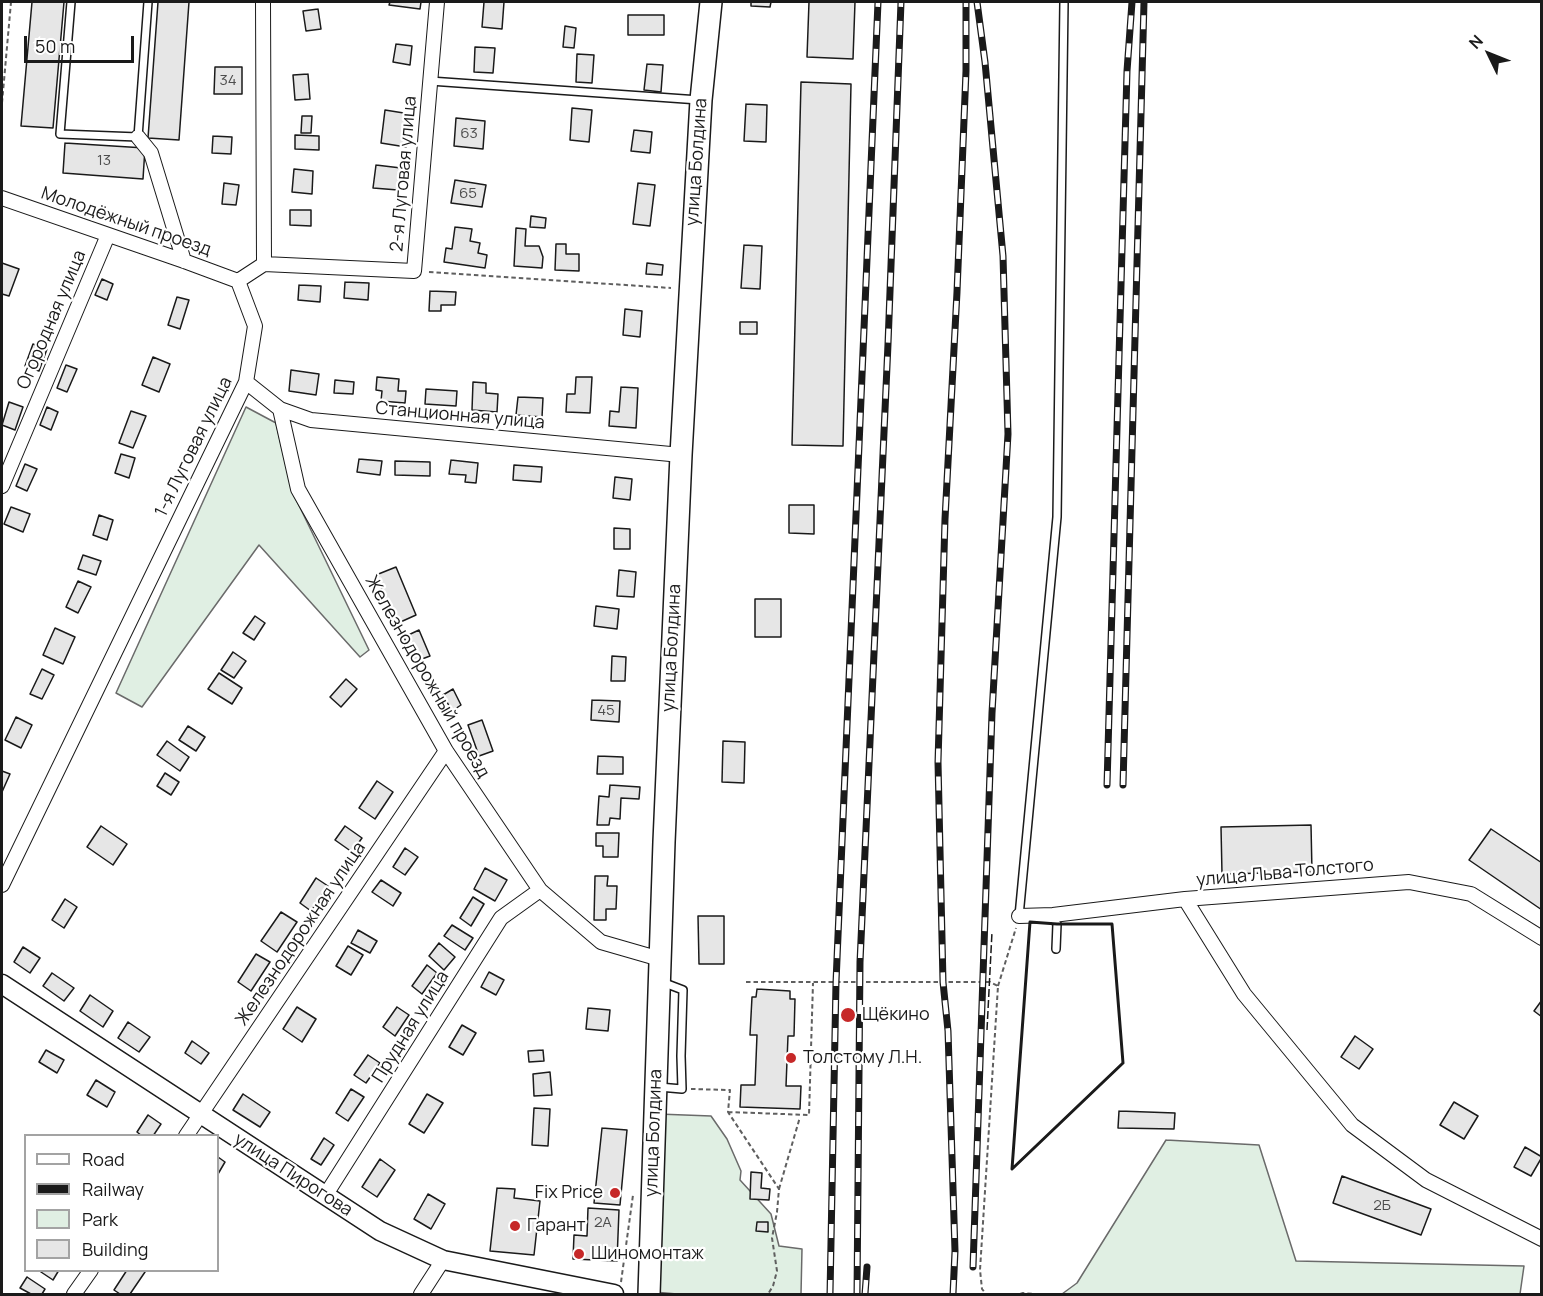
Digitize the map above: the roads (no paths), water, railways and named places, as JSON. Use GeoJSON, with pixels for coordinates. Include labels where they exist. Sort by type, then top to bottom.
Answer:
{"type":"FeatureCollection","features":[{"type":"Feature","properties":{"kind":"main road","name":"улица Болдина"},"geometry":{"type":"LineString","coordinates":[[649,1294],[664,831],[681,455],[701,100],[711,2]]}},
{"type":"Feature","properties":{"kind":"street"},"geometry":{"type":"LineString","coordinates":[[238,281],[264,264],[263,2]]}},
{"type":"Feature","properties":{"kind":"street","name":"2-я Луговая улица"},"geometry":{"type":"LineString","coordinates":[[264,264],[414,271],[437,2]]}},
{"type":"Feature","properties":{"kind":"street"},"geometry":{"type":"LineString","coordinates":[[138,137],[152,153],[184,261]]}},
{"type":"Feature","properties":{"kind":"street","name":"Молодёжный проезд"},"geometry":{"type":"LineString","coordinates":[[2,198],[238,281]]}},
{"type":"Feature","properties":{"kind":"street","name":"Огородная улица"},"geometry":{"type":"LineString","coordinates":[[2,486],[108,235]]}},
{"type":"Feature","properties":{"kind":"street","name":"1-я Луговая улица"},"geometry":{"type":"LineString","coordinates":[[2,885],[246,382],[255,326],[238,281]]}},
{"type":"Feature","properties":{"kind":"street","name":"Станционная улица"},"geometry":{"type":"LineString","coordinates":[[246,382],[280,409],[311,420],[681,455]]}},
{"type":"Feature","properties":{"kind":"street","name":"Железнодорожный проезд"},"geometry":{"type":"LineString","coordinates":[[280,409],[298,489],[446,752],[540,890],[601,942],[660,959]]}},
{"type":"Feature","properties":{"kind":"street","name":"Железнодорожная улица"},"geometry":{"type":"LineString","coordinates":[[187,1134],[446,752]]}},
{"type":"Feature","properties":{"kind":"street","name":"улица Льва Толстого"},"geometry":{"type":"LineString","coordinates":[[1019,916],[1053,915],[1185,899],[1409,882],[1471,894],[1542,938]]}},
{"type":"Feature","properties":{"kind":"street","name":"Прудная улица"},"geometry":{"type":"LineString","coordinates":[[325,1196],[501,918],[540,890]]}},
{"type":"Feature","properties":{"kind":"street"},"geometry":{"type":"LineString","coordinates":[[1185,899],[1244,994],[1352,1125],[1426,1180],[1542,1239]]}},
{"type":"Feature","properties":{"kind":"street","name":"улица Пирогова"},"geometry":{"type":"LineString","coordinates":[[2,984],[380,1232],[443,1260],[618,1290]]}},
{"type":"Feature","properties":{"kind":"street"},"geometry":{"type":"LineString","coordinates":[[422,1294],[443,1260]]}},
{"type":"Feature","properties":{"kind":"street"},"geometry":{"type":"LineString","coordinates":[[74,1294],[90,1272]]}},
{"type":"Feature","properties":{"kind":"lane"},"geometry":{"type":"LineString","coordinates":[[71,2],[60,134],[138,137],[148,2]]}},
{"type":"Feature","properties":{"kind":"lane"},"geometry":{"type":"LineString","coordinates":[[1019,916],[1057,518],[1064,2]]}},
{"type":"Feature","properties":{"kind":"lane"},"geometry":{"type":"LineString","coordinates":[[430,81],[701,100]]}},
{"type":"Feature","properties":{"kind":"lane"},"geometry":{"type":"LineString","coordinates":[[1053,915],[1057,924],[1056,950]]}},
{"type":"Feature","properties":{"kind":"lane"},"geometry":{"type":"LineString","coordinates":[[656,1087],[682,1089],[683,990],[659,981]]}},
{"type":"Feature","properties":{"kind":"railway"},"geometry":{"type":"LineString","coordinates":[[830,1294],[836,982],[878,2]]}},
{"type":"Feature","properties":{"kind":"railway"},"geometry":{"type":"LineString","coordinates":[[857,1294],[860,962],[901,2]]}},
{"type":"Feature","properties":{"kind":"railway"},"geometry":{"type":"LineString","coordinates":[[953,1294],[955,1251],[948,1031],[943,982],[938,762],[945,519],[966,71],[966,2]]}},
{"type":"Feature","properties":{"kind":"railway"},"geometry":{"type":"LineString","coordinates":[[973,1267],[992,713],[1008,434],[1003,256],[985,62],[977,2]]}},
{"type":"Feature","properties":{"kind":"railway"},"geometry":{"type":"LineString","coordinates":[[1107,785],[1127,71],[1132,2]]}},
{"type":"Feature","properties":{"kind":"railway"},"geometry":{"type":"LineString","coordinates":[[1123,785],[1144,2]]}},
{"type":"Feature","properties":{"kind":"railway"},"geometry":{"type":"LineString","coordinates":[[865,1294],[867,1267]]}},
{"type":"Feature","properties":{"kind":"place","name":"Щёкино"},"geometry":{"type":"Point","coordinates":[848,1015]}},
{"type":"Feature","properties":{"kind":"place","name":"Толстому Л.Н."},"geometry":{"type":"Point","coordinates":[791,1058]}},
{"type":"Feature","properties":{"kind":"place","name":"Fix Price"},"geometry":{"type":"Point","coordinates":[615,1193]}},
{"type":"Feature","properties":{"kind":"place","name":"Гарант"},"geometry":{"type":"Point","coordinates":[515,1226]}},
{"type":"Feature","properties":{"kind":"place","name":"Шиномонтаж"},"geometry":{"type":"Point","coordinates":[579,1254]}}]}
